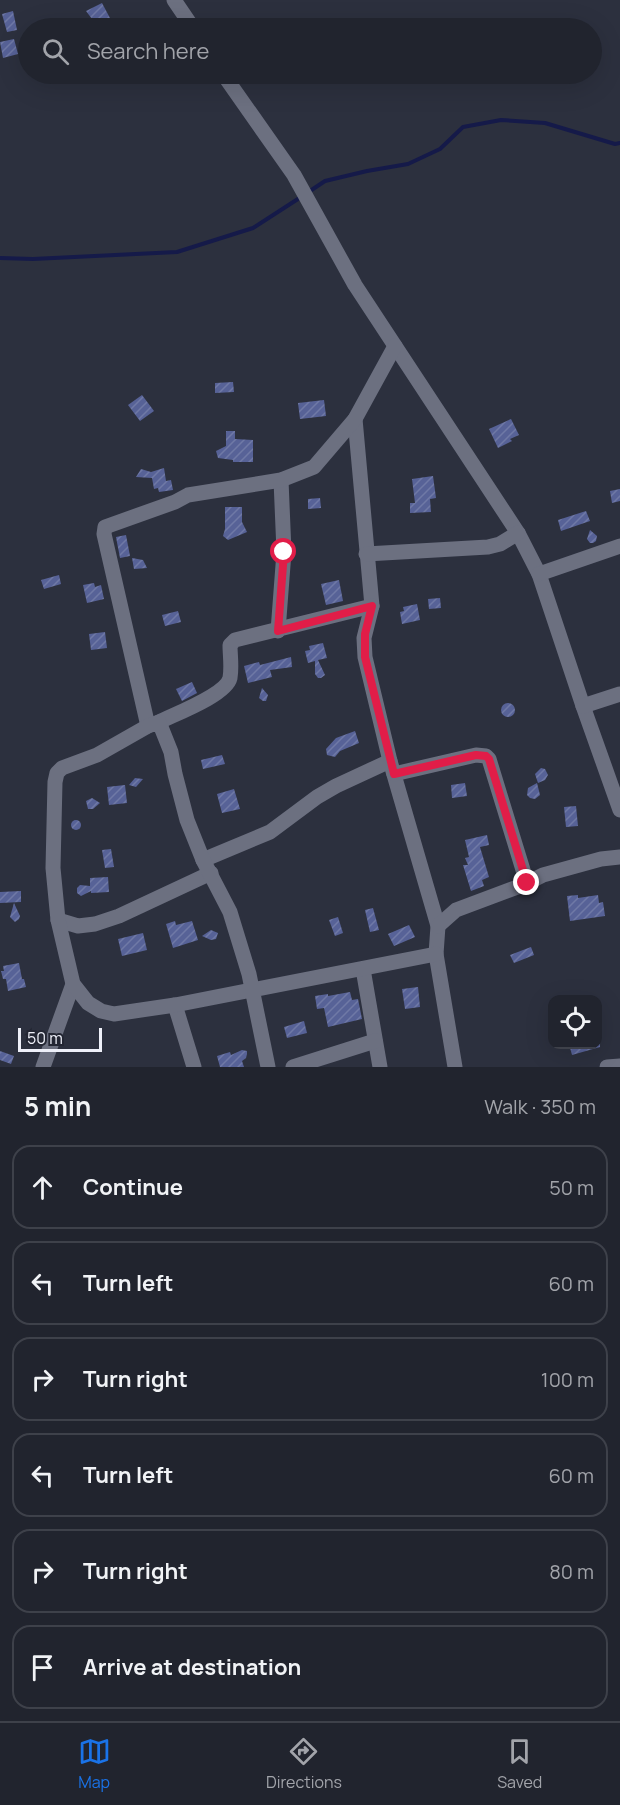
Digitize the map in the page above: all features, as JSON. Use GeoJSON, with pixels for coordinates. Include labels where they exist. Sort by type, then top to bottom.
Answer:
{"type":"FeatureCollection","features":[{"type":"Feature","properties":{"kind":"street"},"geometry":{"type":"LineString","coordinates":[[174,0],[186,18]]}},
{"type":"Feature","properties":{"kind":"street"},"geometry":{"type":"LineString","coordinates":[[230,84],[294,175],[355,285],[518,533],[539,574],[620,810]]}},
{"type":"Feature","properties":{"kind":"street"},"geometry":{"type":"LineString","coordinates":[[268,1067],[249,974],[230,912],[187,820],[171,752],[153,724],[125,632],[104,529],[188,495],[281,480],[314,467],[355,419],[395,346]]}},
{"type":"Feature","properties":{"kind":"street"},"geometry":{"type":"LineString","coordinates":[[355,419],[372,606],[365,634],[365,657],[392,767],[438,926],[436,954],[455,1067]]}},
{"type":"Feature","properties":{"kind":"street"},"geometry":{"type":"LineString","coordinates":[[278,631],[284,552],[281,480]]}},
{"type":"Feature","properties":{"kind":"street"},"geometry":{"type":"LineString","coordinates":[[366,554],[488,547],[500,544],[518,533]]}},
{"type":"Feature","properties":{"kind":"street"},"geometry":{"type":"LineString","coordinates":[[539,574],[620,546]]}},
{"type":"Feature","properties":{"kind":"street"},"geometry":{"type":"LineString","coordinates":[[372,606],[232,642],[230,677],[225,687],[103,752],[62,768],[57,773],[55,782],[53,868],[58,920],[73,984],[95,1008],[109,1014],[175,1005],[436,954]]}},
{"type":"Feature","properties":{"kind":"street"},"geometry":{"type":"LineString","coordinates":[[583,706],[620,694]]}},
{"type":"Feature","properties":{"kind":"street"},"geometry":{"type":"LineString","coordinates":[[58,920],[78,926],[95,924],[119,916],[270,832],[317,797],[336,786],[392,767],[476,755],[486,756],[489,759],[527,883]]}},
{"type":"Feature","properties":{"kind":"street"},"geometry":{"type":"LineString","coordinates":[[438,926],[456,910],[543,875],[600,859],[620,857]]}},
{"type":"Feature","properties":{"kind":"street"},"geometry":{"type":"LineString","coordinates":[[363,969],[380,1067]]}},
{"type":"Feature","properties":{"kind":"street"},"geometry":{"type":"LineString","coordinates":[[44,1067],[73,984]]}},
{"type":"Feature","properties":{"kind":"street"},"geometry":{"type":"LineString","coordinates":[[175,1005],[194,1067]]}},
{"type":"Feature","properties":{"kind":"street"},"geometry":{"type":"LineString","coordinates":[[293,1067],[375,1041]]}},
{"type":"Feature","properties":{"kind":"street"},"geometry":{"type":"LineString","coordinates":[[607,1067],[620,1066]]}},
{"type":"Feature","properties":{"kind":"building"},"geometry":{"type":"Polygon","coordinates":[[[102,3],[110,18],[91,18],[86,11],[102,3]]]}},
{"type":"Feature","properties":{"kind":"building"},"geometry":{"type":"Polygon","coordinates":[[[13,11],[17,30],[7,32],[2,14],[13,11]]]}},
{"type":"Feature","properties":{"kind":"building"},"geometry":{"type":"Polygon","coordinates":[[[14,39],[18,54],[3,58],[0,42],[14,39]]]}},
{"type":"Feature","properties":{"kind":"building"},"geometry":{"type":"Polygon","coordinates":[[[233,382],[234,392],[215,393],[215,383],[233,382]]]}},
{"type":"Feature","properties":{"kind":"building"},"geometry":{"type":"Polygon","coordinates":[[[142,395],[154,411],[140,421],[128,405],[142,395]]]}},
{"type":"Feature","properties":{"kind":"building"},"geometry":{"type":"Polygon","coordinates":[[[324,400],[326,416],[300,419],[298,403],[324,400]]]}},
{"type":"Feature","properties":{"kind":"building"},"geometry":{"type":"Polygon","coordinates":[[[511,419],[519,435],[498,448],[489,429],[511,419]]]}},
{"type":"Feature","properties":{"kind":"building"},"geometry":{"type":"Polygon","coordinates":[[[226,431],[235,431],[235,439],[253,440],[253,462],[233,462],[233,460],[218,458],[216,451],[226,446],[226,431]]]}},
{"type":"Feature","properties":{"kind":"building"},"geometry":{"type":"Polygon","coordinates":[[[164,468],[166,481],[171,480],[173,490],[159,492],[158,488],[154,489],[152,478],[136,477],[141,469],[151,472],[164,468]]]}},
{"type":"Feature","properties":{"kind":"building"},"geometry":{"type":"Polygon","coordinates":[[[433,476],[436,498],[430,499],[431,512],[410,513],[410,503],[415,503],[412,479],[433,476]]]}},
{"type":"Feature","properties":{"kind":"building"},"geometry":{"type":"Polygon","coordinates":[[[620,489],[620,501],[612,503],[610,491],[620,489]]]}},
{"type":"Feature","properties":{"kind":"building"},"geometry":{"type":"Polygon","coordinates":[[[320,498],[321,508],[308,509],[308,499],[320,498]]]}},
{"type":"Feature","properties":{"kind":"building"},"geometry":{"type":"Polygon","coordinates":[[[225,507],[242,507],[242,522],[247,532],[228,540],[223,536],[225,507]]]}},
{"type":"Feature","properties":{"kind":"building"},"geometry":{"type":"Polygon","coordinates":[[[586,511],[590,521],[561,531],[558,520],[586,511]]]}},
{"type":"Feature","properties":{"kind":"building"},"geometry":{"type":"Polygon","coordinates":[[[590,530],[597,536],[593,543],[587,539],[590,530]]]}},
{"type":"Feature","properties":{"kind":"building"},"geometry":{"type":"Polygon","coordinates":[[[126,535],[130,556],[120,558],[116,537],[126,535]]]}},
{"type":"Feature","properties":{"kind":"building"},"geometry":{"type":"Polygon","coordinates":[[[132,558],[143,560],[147,568],[134,569],[132,558]]]}},
{"type":"Feature","properties":{"kind":"building"},"geometry":{"type":"Polygon","coordinates":[[[59,575],[61,584],[44,589],[41,580],[59,575]]]}},
{"type":"Feature","properties":{"kind":"building"},"geometry":{"type":"Polygon","coordinates":[[[339,580],[343,601],[326,605],[321,584],[339,580]]]}},
{"type":"Feature","properties":{"kind":"building"},"geometry":{"type":"Polygon","coordinates":[[[94,583],[95,587],[101,585],[104,599],[87,603],[83,585],[94,583]]]}},
{"type":"Feature","properties":{"kind":"building"},"geometry":{"type":"Polygon","coordinates":[[[440,598],[441,608],[429,609],[428,599],[440,598]]]}},
{"type":"Feature","properties":{"kind":"building"},"geometry":{"type":"Polygon","coordinates":[[[417,604],[420,620],[402,624],[400,612],[404,611],[403,607],[417,604]]]}},
{"type":"Feature","properties":{"kind":"building"},"geometry":{"type":"Polygon","coordinates":[[[178,611],[181,622],[165,626],[162,615],[178,611]]]}},
{"type":"Feature","properties":{"kind":"building"},"geometry":{"type":"Polygon","coordinates":[[[105,632],[107,648],[91,650],[89,634],[105,632]]]}},
{"type":"Feature","properties":{"kind":"building"},"geometry":{"type":"Polygon","coordinates":[[[323,643],[327,658],[318,660],[325,675],[318,678],[315,674],[315,661],[308,663],[305,651],[310,650],[309,646],[323,643]]]}},
{"type":"Feature","properties":{"kind":"building"},"geometry":{"type":"Polygon","coordinates":[[[291,657],[292,667],[270,670],[272,677],[248,683],[244,666],[259,662],[260,665],[291,657]]]}},
{"type":"Feature","properties":{"kind":"building"},"geometry":{"type":"Polygon","coordinates":[[[192,682],[197,693],[182,701],[176,689],[192,682]]]}},
{"type":"Feature","properties":{"kind":"building"},"geometry":{"type":"Polygon","coordinates":[[[262,688],[268,695],[266,701],[259,698],[262,688]]]}},
{"type":"Feature","properties":{"kind":"building"},"geometry":{"type":"Polygon","coordinates":[[[508,703],[513,705],[515,710],[513,715],[508,717],[503,715],[501,710],[503,705],[508,703]]]}},
{"type":"Feature","properties":{"kind":"building"},"geometry":{"type":"Polygon","coordinates":[[[355,731],[359,743],[340,751],[335,757],[327,755],[326,749],[336,738],[355,731]]]}},
{"type":"Feature","properties":{"kind":"building"},"geometry":{"type":"Polygon","coordinates":[[[222,755],[225,764],[203,769],[201,760],[222,755]]]}},
{"type":"Feature","properties":{"kind":"building"},"geometry":{"type":"Polygon","coordinates":[[[541,768],[545,769],[548,775],[545,780],[538,783],[535,774],[541,768]]]}},
{"type":"Feature","properties":{"kind":"building"},"geometry":{"type":"Polygon","coordinates":[[[135,778],[143,779],[136,787],[129,785],[135,778]]]}},
{"type":"Feature","properties":{"kind":"building"},"geometry":{"type":"Polygon","coordinates":[[[465,783],[467,796],[452,798],[451,785],[465,783]]]}},
{"type":"Feature","properties":{"kind":"building"},"geometry":{"type":"Polygon","coordinates":[[[537,783],[540,795],[535,799],[530,798],[527,795],[528,788],[537,783]]]}},
{"type":"Feature","properties":{"kind":"building"},"geometry":{"type":"Polygon","coordinates":[[[125,785],[127,803],[109,805],[107,787],[125,785]]]}},
{"type":"Feature","properties":{"kind":"building"},"geometry":{"type":"Polygon","coordinates":[[[234,789],[240,809],[222,813],[217,794],[234,789]]]}},
{"type":"Feature","properties":{"kind":"building"},"geometry":{"type":"Polygon","coordinates":[[[92,798],[100,803],[93,809],[88,809],[86,801],[92,798]]]}},
{"type":"Feature","properties":{"kind":"building"},"geometry":{"type":"Polygon","coordinates":[[[576,806],[578,826],[566,827],[564,807],[576,806]]]}},
{"type":"Feature","properties":{"kind":"building"},"geometry":{"type":"Polygon","coordinates":[[[76,820],[80,821],[80,829],[76,830],[72,829],[71,825],[72,821],[76,820]]]}},
{"type":"Feature","properties":{"kind":"building"},"geometry":{"type":"Polygon","coordinates":[[[487,835],[489,845],[480,847],[489,877],[482,880],[484,886],[471,891],[463,865],[468,865],[465,858],[469,857],[465,840],[487,835]]]}},
{"type":"Feature","properties":{"kind":"building"},"geometry":{"type":"Polygon","coordinates":[[[111,849],[114,867],[105,868],[102,850],[111,849]]]}},
{"type":"Feature","properties":{"kind":"building"},"geometry":{"type":"Polygon","coordinates":[[[108,877],[109,892],[91,893],[91,891],[81,896],[77,893],[80,885],[90,886],[90,878],[108,877]]]}},
{"type":"Feature","properties":{"kind":"building"},"geometry":{"type":"Polygon","coordinates":[[[21,891],[21,902],[0,903],[0,892],[21,891]]]}},
{"type":"Feature","properties":{"kind":"building"},"geometry":{"type":"Polygon","coordinates":[[[578,895],[578,898],[598,895],[599,903],[603,902],[605,916],[570,921],[567,896],[578,895]]]}},
{"type":"Feature","properties":{"kind":"building"},"geometry":{"type":"Polygon","coordinates":[[[14,903],[20,916],[15,922],[10,917],[14,903]]]}},
{"type":"Feature","properties":{"kind":"building"},"geometry":{"type":"Polygon","coordinates":[[[373,908],[379,930],[370,932],[365,910],[373,908]]]}},
{"type":"Feature","properties":{"kind":"building"},"geometry":{"type":"Polygon","coordinates":[[[338,917],[343,933],[335,936],[329,920],[338,917]]]}},
{"type":"Feature","properties":{"kind":"building"},"geometry":{"type":"Polygon","coordinates":[[[175,921],[176,925],[192,921],[198,940],[173,948],[166,924],[175,921]]]}},
{"type":"Feature","properties":{"kind":"building"},"geometry":{"type":"Polygon","coordinates":[[[409,925],[415,937],[394,946],[388,934],[409,925]]]}},
{"type":"Feature","properties":{"kind":"building"},"geometry":{"type":"Polygon","coordinates":[[[211,930],[218,933],[216,939],[211,940],[202,936],[211,930]]]}},
{"type":"Feature","properties":{"kind":"building"},"geometry":{"type":"Polygon","coordinates":[[[143,933],[147,950],[122,956],[118,939],[143,933]]]}},
{"type":"Feature","properties":{"kind":"building"},"geometry":{"type":"Polygon","coordinates":[[[531,947],[534,955],[514,963],[510,955],[531,947]]]}},
{"type":"Feature","properties":{"kind":"building"},"geometry":{"type":"Polygon","coordinates":[[[19,963],[26,987],[8,991],[6,979],[3,979],[1,971],[4,971],[3,966],[19,963]]]}},
{"type":"Feature","properties":{"kind":"building"},"geometry":{"type":"Polygon","coordinates":[[[418,987],[420,1007],[405,1009],[402,989],[418,987]]]}},
{"type":"Feature","properties":{"kind":"building"},"geometry":{"type":"Polygon","coordinates":[[[350,992],[352,1000],[358,999],[362,1019],[328,1027],[324,1008],[317,1009],[315,996],[350,992]]]}},
{"type":"Feature","properties":{"kind":"building"},"geometry":{"type":"Polygon","coordinates":[[[304,1021],[307,1033],[287,1038],[284,1027],[304,1021]]]}},
{"type":"Feature","properties":{"kind":"building"},"geometry":{"type":"Polygon","coordinates":[[[570,1049],[593,1049],[572,1055],[570,1049]]]}},
{"type":"Feature","properties":{"kind":"building"},"geometry":{"type":"Polygon","coordinates":[[[242,1050],[247,1051],[246,1058],[242,1061],[244,1067],[220,1067],[217,1056],[230,1052],[231,1055],[242,1050]]]}},
{"type":"Feature","properties":{"kind":"building"},"geometry":{"type":"Polygon","coordinates":[[[0,1051],[14,1056],[11,1064],[0,1060],[0,1051]]]}},
{"type":"Feature","properties":{"kind":"waterway"},"geometry":{"type":"LineString","coordinates":[[307,193],[325,181],[408,164],[440,149],[463,127],[501,120],[545,123],[615,144],[620,143]]}},
{"type":"Feature","properties":{"kind":"waterway"},"geometry":{"type":"LineString","coordinates":[[0,258],[33,259],[177,252],[253,228],[301,197]]}},
{"type":"Feature","properties":{"kind":"route"},"geometry":{"type":"LineString","coordinates":[[284,552],[279,591],[278,631],[372,606],[365,634],[365,657],[394,774],[476,755],[486,756],[492,764],[527,883]]}}]}
